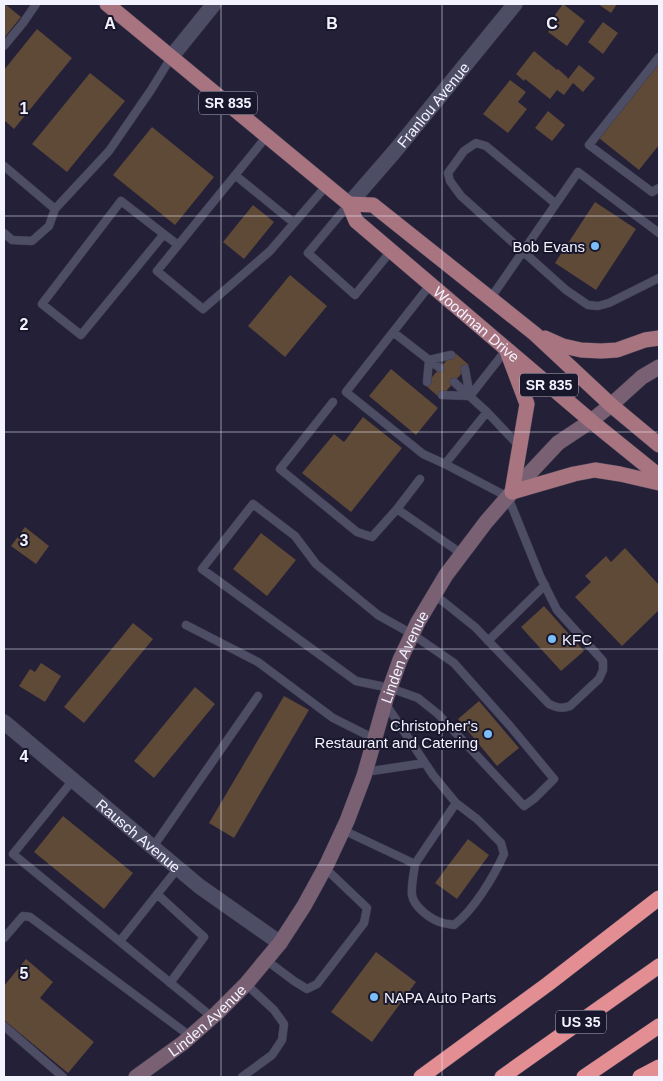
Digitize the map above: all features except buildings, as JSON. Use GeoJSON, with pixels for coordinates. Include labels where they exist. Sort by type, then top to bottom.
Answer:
{"type":"FeatureCollection","features":[{"type":"Feature","properties":{"kind":"highway"},"geometry":{"type":"LineString","coordinates":[[421,1077],[548,984],[659,898]]}},
{"type":"Feature","properties":{"kind":"highway","name":"US 35"},"geometry":{"type":"LineString","coordinates":[[502,1077],[659,966]]}},
{"type":"Feature","properties":{"kind":"highway"},"geometry":{"type":"LineString","coordinates":[[584,1077],[659,1026]]}},
{"type":"Feature","properties":{"kind":"highway"},"geometry":{"type":"LineString","coordinates":[[640,1077],[659,1067]]}},
{"type":"Feature","properties":{"kind":"main road","name":"Woodman Drive"},"geometry":{"type":"LineString","coordinates":[[107,4],[349,204],[356,221],[506,350],[659,476]]}},
{"type":"Feature","properties":{"kind":"main road","name":"Woodman Drive"},"geometry":{"type":"LineString","coordinates":[[349,204],[373,205],[535,334],[611,405],[659,445]]}},
{"type":"Feature","properties":{"kind":"main road"},"geometry":{"type":"LineString","coordinates":[[535,334],[563,346],[580,350],[601,351],[616,350],[645,340],[659,338]]}},
{"type":"Feature","properties":{"kind":"main road"},"geometry":{"type":"LineString","coordinates":[[506,350],[527,404],[510,494],[574,474],[595,470],[659,483]]}},
{"type":"Feature","properties":{"kind":"main road","name":"Linden Avenue"},"geometry":{"type":"LineString","coordinates":[[136,1077],[190,1036],[246,984],[280,943],[304,906],[343,830],[365,772],[384,704],[400,660],[418,622],[446,575],[486,522],[558,443],[591,421],[642,377],[659,367]]}},
{"type":"Feature","properties":{"kind":"street"},"geometry":{"type":"LineString","coordinates":[[172,56],[214,4]]}},
{"type":"Feature","properties":{"kind":"street","name":"Franlou Avenue"},"geometry":{"type":"LineString","coordinates":[[349,204],[395,151],[515,4]]}},
{"type":"Feature","properties":{"kind":"street","name":"Rausch Avenue"},"geometry":{"type":"LineString","coordinates":[[4,722],[199,886],[280,943]]}},
{"type":"Feature","properties":{"kind":"lane"},"geometry":{"type":"LineString","coordinates":[[4,46],[36,4]]}},
{"type":"Feature","properties":{"kind":"lane"},"geometry":{"type":"LineString","coordinates":[[4,233],[12,240],[32,241],[49,226],[55,209],[109,151],[172,56]]}},
{"type":"Feature","properties":{"kind":"lane"},"geometry":{"type":"LineString","coordinates":[[659,57],[589,145],[652,192],[659,188]]}},
{"type":"Feature","properties":{"kind":"lane"},"geometry":{"type":"LineString","coordinates":[[267,136],[157,271],[203,309],[270,251],[326,185]]}},
{"type":"Feature","properties":{"kind":"lane"},"geometry":{"type":"LineString","coordinates":[[556,204],[486,146],[476,143],[464,151],[448,173],[450,181],[461,196],[566,290],[588,305],[598,306],[609,303],[659,278]]}},
{"type":"Feature","properties":{"kind":"lane"},"geometry":{"type":"LineString","coordinates":[[4,166],[55,209]]}},
{"type":"Feature","properties":{"kind":"lane"},"geometry":{"type":"LineString","coordinates":[[490,299],[578,172],[659,233]]}},
{"type":"Feature","properties":{"kind":"lane"},"geometry":{"type":"LineString","coordinates":[[235,176],[294,223]]}},
{"type":"Feature","properties":{"kind":"lane"},"geometry":{"type":"LineString","coordinates":[[164,234],[82,336],[42,304],[121,201],[164,234],[178,245]]}},
{"type":"Feature","properties":{"kind":"lane"},"geometry":{"type":"LineString","coordinates":[[349,204],[308,252],[356,295],[391,251]]}},
{"type":"Feature","properties":{"kind":"lane"},"geometry":{"type":"LineString","coordinates":[[430,285],[346,392],[423,454],[510,494],[544,585],[557,610],[603,662],[603,670],[599,679],[570,706],[557,708],[549,704],[475,627],[434,595]]}},
{"type":"Feature","properties":{"kind":"lane"},"geometry":{"type":"LineString","coordinates":[[393,332],[440,368]]}},
{"type":"Feature","properties":{"kind":"lane"},"geometry":{"type":"LineString","coordinates":[[470,396],[506,350]]}},
{"type":"Feature","properties":{"kind":"lane"},"geometry":{"type":"LineString","coordinates":[[429,360],[451,356]]}},
{"type":"Feature","properties":{"kind":"lane"},"geometry":{"type":"LineString","coordinates":[[428,382],[429,360]]}},
{"type":"Feature","properties":{"kind":"lane"},"geometry":{"type":"LineString","coordinates":[[465,369],[470,396]]}},
{"type":"Feature","properties":{"kind":"lane"},"geometry":{"type":"LineString","coordinates":[[454,382],[520,446]]}},
{"type":"Feature","properties":{"kind":"lane"},"geometry":{"type":"LineString","coordinates":[[442,395],[470,396]]}},
{"type":"Feature","properties":{"kind":"lane"},"geometry":{"type":"LineString","coordinates":[[332,402],[280,469],[357,532],[372,537],[420,479]]}},
{"type":"Feature","properties":{"kind":"lane"},"geometry":{"type":"LineString","coordinates":[[445,464],[487,412]]}},
{"type":"Feature","properties":{"kind":"lane"},"geometry":{"type":"LineString","coordinates":[[253,504],[295,536],[316,564],[378,615],[412,634],[454,663],[554,779],[524,806],[438,714],[418,698],[390,688],[356,681],[202,569],[253,504]]}},
{"type":"Feature","properties":{"kind":"lane"},"geometry":{"type":"LineString","coordinates":[[397,509],[462,554]]}},
{"type":"Feature","properties":{"kind":"lane"},"geometry":{"type":"LineString","coordinates":[[488,641],[544,585]]}},
{"type":"Feature","properties":{"kind":"lane"},"geometry":{"type":"LineString","coordinates":[[186,625],[258,662],[333,718],[375,739]]}},
{"type":"Feature","properties":{"kind":"lane"},"geometry":{"type":"LineString","coordinates":[[153,847],[258,696]]}},
{"type":"Feature","properties":{"kind":"lane"},"geometry":{"type":"LineString","coordinates":[[384,704],[456,804],[477,819],[493,835],[500,843],[504,854],[497,872],[463,918],[454,925],[433,919],[415,903],[412,896],[415,864],[456,804]]}},
{"type":"Feature","properties":{"kind":"lane"},"geometry":{"type":"LineString","coordinates":[[365,772],[425,763]]}},
{"type":"Feature","properties":{"kind":"lane"},"geometry":{"type":"LineString","coordinates":[[73,780],[13,854],[212,1017]]}},
{"type":"Feature","properties":{"kind":"lane"},"geometry":{"type":"LineString","coordinates":[[343,830],[415,864]]}},
{"type":"Feature","properties":{"kind":"lane"},"geometry":{"type":"LineString","coordinates":[[120,941],[178,868]]}},
{"type":"Feature","properties":{"kind":"lane"},"geometry":{"type":"LineString","coordinates":[[266,960],[308,989],[317,984],[364,923],[367,908],[325,868]]}},
{"type":"Feature","properties":{"kind":"lane"},"geometry":{"type":"LineString","coordinates":[[157,894],[204,938],[170,983]]}},
{"type":"Feature","properties":{"kind":"lane"},"geometry":{"type":"LineString","coordinates":[[4,938],[23,916],[30,917],[190,1036]]}},
{"type":"Feature","properties":{"kind":"lane"},"geometry":{"type":"LineString","coordinates":[[242,1077],[272,1055],[282,1040],[284,1024],[274,1010],[246,984]]}},
{"type":"Feature","properties":{"kind":"lane"},"geometry":{"type":"LineString","coordinates":[[4,1026],[63,1077]]}},
{"type":"Feature","properties":{"kind":"place","name":"Bob Evans"},"geometry":{"type":"Point","coordinates":[595,246]}},
{"type":"Feature","properties":{"kind":"place","name":"KFC"},"geometry":{"type":"Point","coordinates":[552,639]}},
{"type":"Feature","properties":{"kind":"place","name":"Christopher's Restaurant and Catering"},"geometry":{"type":"Point","coordinates":[488,734]}},
{"type":"Feature","properties":{"kind":"place","name":"NAPA Auto Parts"},"geometry":{"type":"Point","coordinates":[374,997]}}]}
